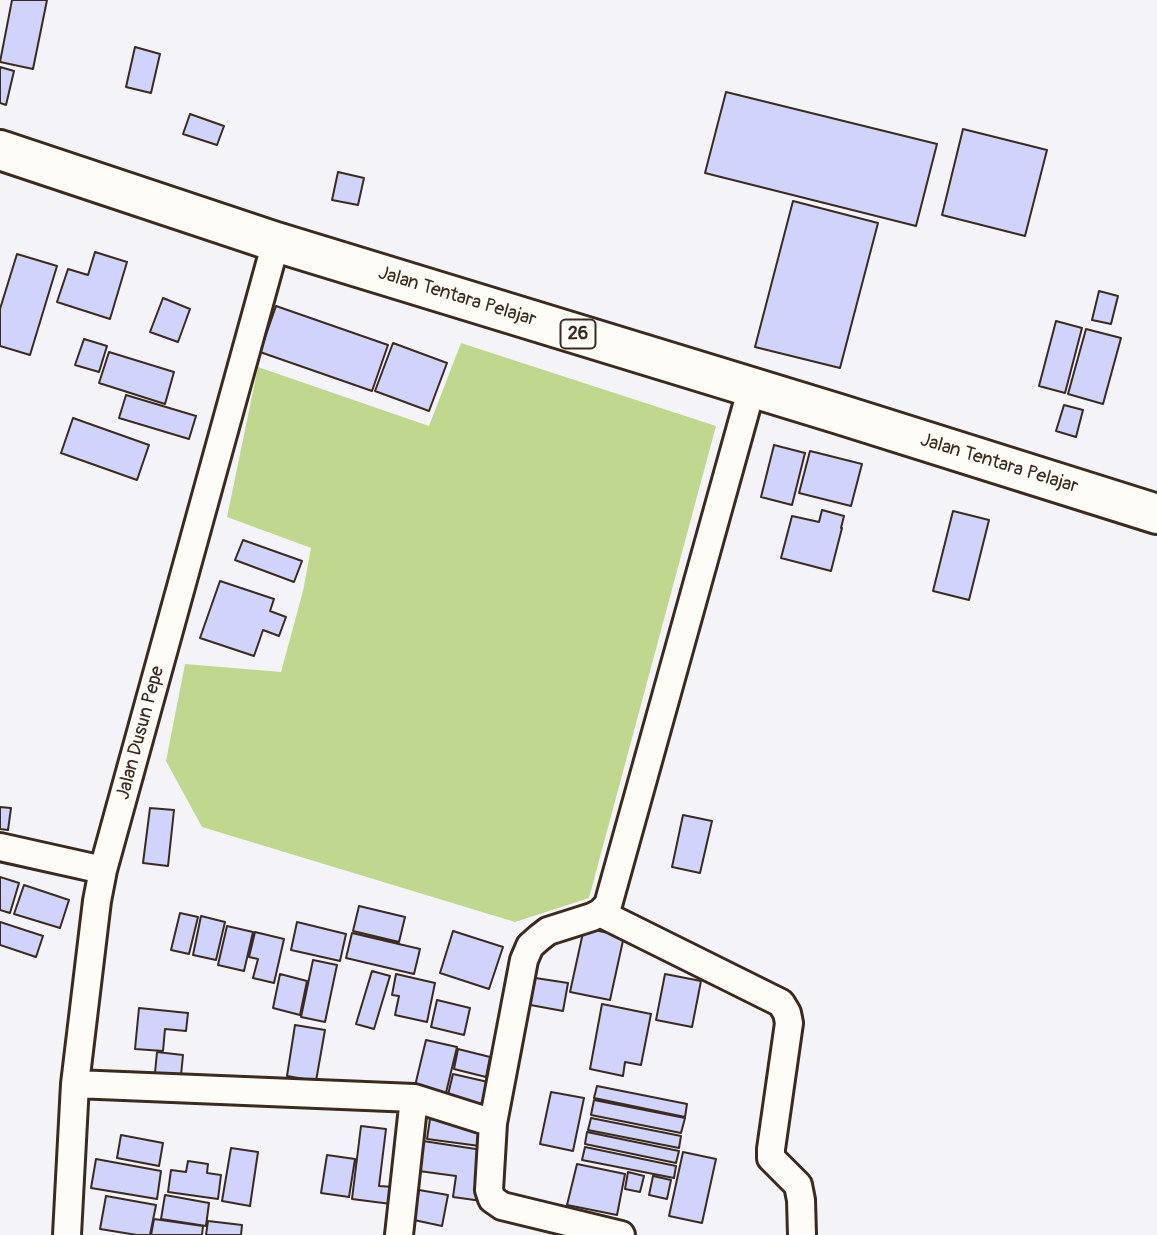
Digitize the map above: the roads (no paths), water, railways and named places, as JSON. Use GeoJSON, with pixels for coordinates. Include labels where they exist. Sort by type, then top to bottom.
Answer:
{"type":"FeatureCollection","features":[{"type":"Feature","properties":{"kind":"main road","name":"Jalan Tentara Pelajar"},"geometry":{"type":"LineString","coordinates":[[0,150],[276,242],[1157,514]]}},
{"type":"Feature","properties":{"kind":"street","name":"Jalan Dusun Pepe"},"geometry":{"type":"LineString","coordinates":[[67,1235],[75,1084],[103,870],[276,242]]}},
{"type":"Feature","properties":{"kind":"street"},"geometry":{"type":"LineString","coordinates":[[621,1235],[519,1211],[502,1206],[492,1199],[489,1190],[493,1123],[524,960],[530,946],[548,931],[592,917],[608,905],[752,387]]}},
{"type":"Feature","properties":{"kind":"street"},"geometry":{"type":"LineString","coordinates":[[0,847],[103,870]]}},
{"type":"Feature","properties":{"kind":"street"},"geometry":{"type":"LineString","coordinates":[[600,913],[781,1003],[789,1023],[771,1158],[798,1185],[802,1235]]}},
{"type":"Feature","properties":{"kind":"street"},"geometry":{"type":"LineString","coordinates":[[75,1084],[414,1098],[493,1123]]}},
{"type":"Feature","properties":{"kind":"street"},"geometry":{"type":"LineString","coordinates":[[399,1235],[414,1098]]}}]}
